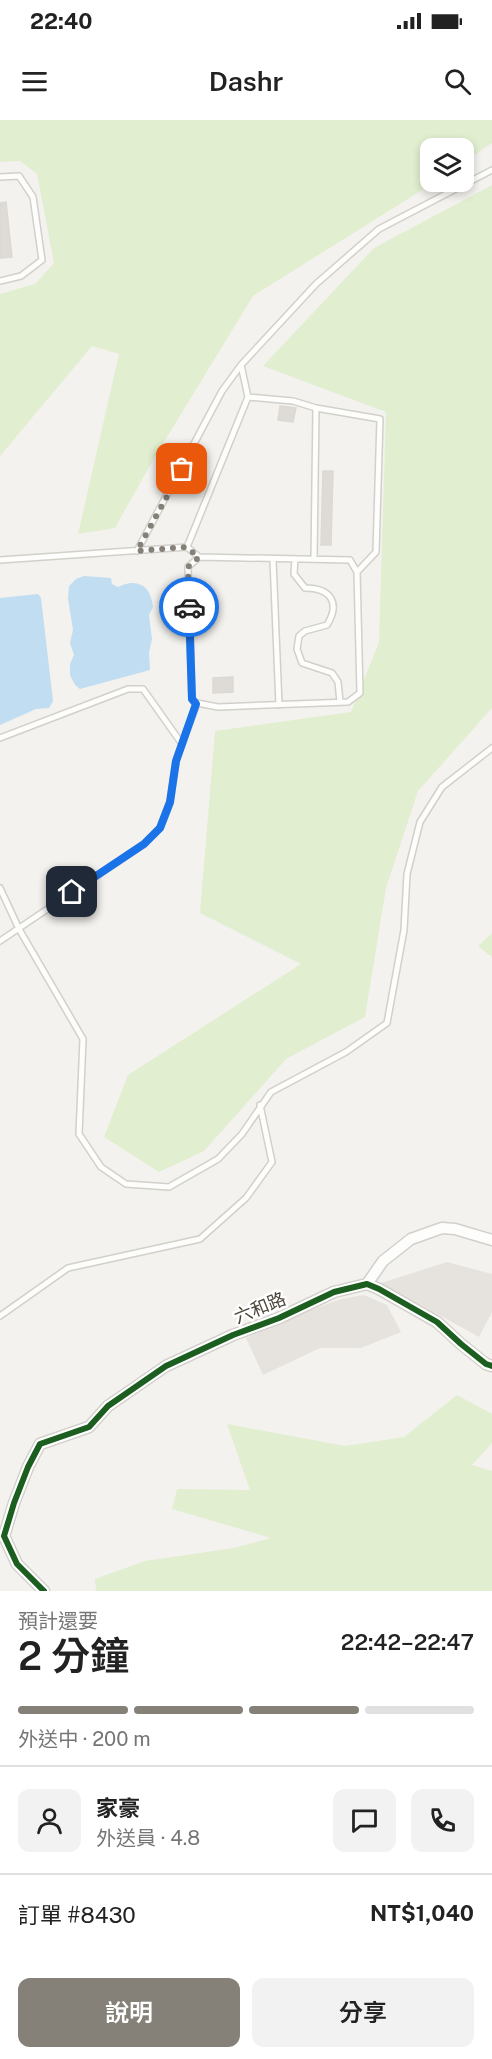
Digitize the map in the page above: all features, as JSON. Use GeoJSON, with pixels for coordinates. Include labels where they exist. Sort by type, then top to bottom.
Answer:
{"type":"FeatureCollection","features":[{"type":"Feature","properties":{"kind":"street"},"geometry":{"type":"LineString","coordinates":[[492,1240],[455,1229],[442,1228],[411,1239],[383,1261],[367,1284],[437,1322],[461,1344],[486,1364],[492,1366]]}},
{"type":"Feature","properties":{"kind":"street","name":"六和路"},"geometry":{"type":"LineString","coordinates":[[44,1591],[17,1564],[4,1536],[14,1503],[40,1443],[89,1427],[108,1406],[175,1362],[333,1292],[367,1284]]}},
{"type":"Feature","properties":{"kind":"lane"},"geometry":{"type":"LineString","coordinates":[[137,551],[222,391],[241,365],[316,284],[379,230],[492,170]]}},
{"type":"Feature","properties":{"kind":"lane"},"geometry":{"type":"LineString","coordinates":[[0,177],[20,176],[33,197],[42,260],[21,276],[0,281]]}},
{"type":"Feature","properties":{"kind":"lane"},"geometry":{"type":"LineString","coordinates":[[186,547],[248,397],[241,365]]}},
{"type":"Feature","properties":{"kind":"lane"},"geometry":{"type":"LineString","coordinates":[[248,397],[293,401],[316,408],[380,419],[376,552],[357,572]]}},
{"type":"Feature","properties":{"kind":"lane"},"geometry":{"type":"LineString","coordinates":[[314,559],[316,408]]}},
{"type":"Feature","properties":{"kind":"lane"},"geometry":{"type":"LineString","coordinates":[[0,560],[186,547],[199,557],[350,560],[357,572],[360,693],[348,702],[218,707],[196,704],[192,699],[188,567],[199,557]]}},
{"type":"Feature","properties":{"kind":"lane"},"geometry":{"type":"LineString","coordinates":[[295,559],[294,574],[305,588],[319,588],[325,591],[332,603],[333,616],[327,625],[305,631],[298,636],[297,649],[302,663],[309,667],[324,668],[332,673],[338,682],[340,702]]}},
{"type":"Feature","properties":{"kind":"lane"},"geometry":{"type":"LineString","coordinates":[[273,560],[279,705]]}},
{"type":"Feature","properties":{"kind":"lane"},"geometry":{"type":"LineString","coordinates":[[0,738],[129,689],[143,688],[182,744]]}},
{"type":"Feature","properties":{"kind":"lane"},"geometry":{"type":"LineString","coordinates":[[0,941],[144,844],[160,828],[170,802],[176,761],[196,704]]}},
{"type":"Feature","properties":{"kind":"lane"},"geometry":{"type":"LineString","coordinates":[[0,888],[19,929],[83,1039],[80,1134],[101,1167],[126,1184],[169,1187],[218,1159],[242,1134],[271,1092],[346,1052],[387,1023],[404,930],[407,874],[420,822],[442,787],[492,748]]}},
{"type":"Feature","properties":{"kind":"lane"},"geometry":{"type":"LineString","coordinates":[[0,1316],[68,1268],[200,1239],[246,1198],[272,1162],[260,1105]]}},
{"type":"Feature","properties":{"kind":"green space"},"geometry":{"type":"Polygon","coordinates":[[[0,120],[492,120],[492,143],[474,155],[474,138],[420,138],[420,191],[253,296],[153,460],[115,528],[78,534],[119,354],[92,346],[0,456],[0,294],[35,284],[54,263],[37,174],[20,161],[0,162],[0,120]]]}},
{"type":"Feature","properties":{"kind":"green space"},"geometry":{"type":"Polygon","coordinates":[[[492,185],[492,708],[418,791],[386,888],[365,1017],[286,1059],[204,1151],[159,1172],[104,1137],[128,1075],[301,964],[200,913],[215,731],[351,712],[379,642],[386,412],[263,366],[374,248],[492,185]]]}},
{"type":"Feature","properties":{"kind":"green space"},"geometry":{"type":"Polygon","coordinates":[[[492,933],[492,957],[478,946],[492,933]]]}},
{"type":"Feature","properties":{"kind":"green space"},"geometry":{"type":"Polygon","coordinates":[[[457,1395],[492,1414],[492,1443],[472,1465],[492,1471],[492,1591],[96,1591],[95,1579],[145,1561],[234,1548],[271,1538],[172,1509],[177,1489],[250,1490],[227,1424],[345,1446],[404,1437],[457,1395]]]}},
{"type":"Feature","properties":{"kind":"shaded area"},"geometry":{"type":"Polygon","coordinates":[[[447,1262],[492,1274],[492,1312],[479,1337],[381,1283],[447,1262]]]}},
{"type":"Feature","properties":{"kind":"shaded area"},"geometry":{"type":"Polygon","coordinates":[[[364,1295],[387,1305],[401,1332],[361,1348],[320,1348],[263,1375],[246,1338],[297,1315],[341,1299],[364,1295]]]}},
{"type":"Feature","properties":{"kind":"water"},"geometry":{"type":"Polygon","coordinates":[[[84,576],[111,578],[112,584],[118,587],[137,583],[150,594],[153,607],[149,615],[152,639],[149,653],[150,670],[80,689],[75,685],[70,675],[70,664],[74,655],[70,643],[73,630],[68,598],[69,586],[76,579],[84,576]]]}},
{"type":"Feature","properties":{"kind":"water"},"geometry":{"type":"Polygon","coordinates":[[[38,594],[41,598],[53,701],[49,708],[36,709],[0,725],[0,598],[38,594]]]}},
{"type":"Feature","properties":{"kind":"building"},"geometry":{"type":"Polygon","coordinates":[[[6,202],[12,257],[0,258],[0,203],[6,202]]]}},
{"type":"Feature","properties":{"kind":"building"},"geometry":{"type":"Polygon","coordinates":[[[280,406],[296,408],[293,422],[278,420],[280,406]]]}},
{"type":"Feature","properties":{"kind":"building"},"geometry":{"type":"Polygon","coordinates":[[[323,471],[333,471],[331,545],[321,545],[323,471]]]}},
{"type":"Feature","properties":{"kind":"building"},"geometry":{"type":"Polygon","coordinates":[[[233,677],[233,692],[213,693],[213,678],[233,677]]]}},
{"type":"Feature","properties":{"kind":"cycle path"},"geometry":{"type":"LineString","coordinates":[[44,1591],[17,1564],[4,1536],[28,1467],[40,1444],[89,1427],[108,1406],[166,1366],[334,1292],[367,1284],[437,1322],[461,1344],[486,1364],[492,1366]]}},
{"type":"Feature","properties":{"kind":"way so far"},"geometry":{"type":"LineString","coordinates":[[182,469],[137,551],[186,547],[199,557],[188,567],[189,607]]}},
{"type":"Feature","properties":{"kind":"route"},"geometry":{"type":"LineString","coordinates":[[72,892],[144,844],[160,828],[170,802],[176,761],[196,704],[192,699],[189,607]]}}]}
